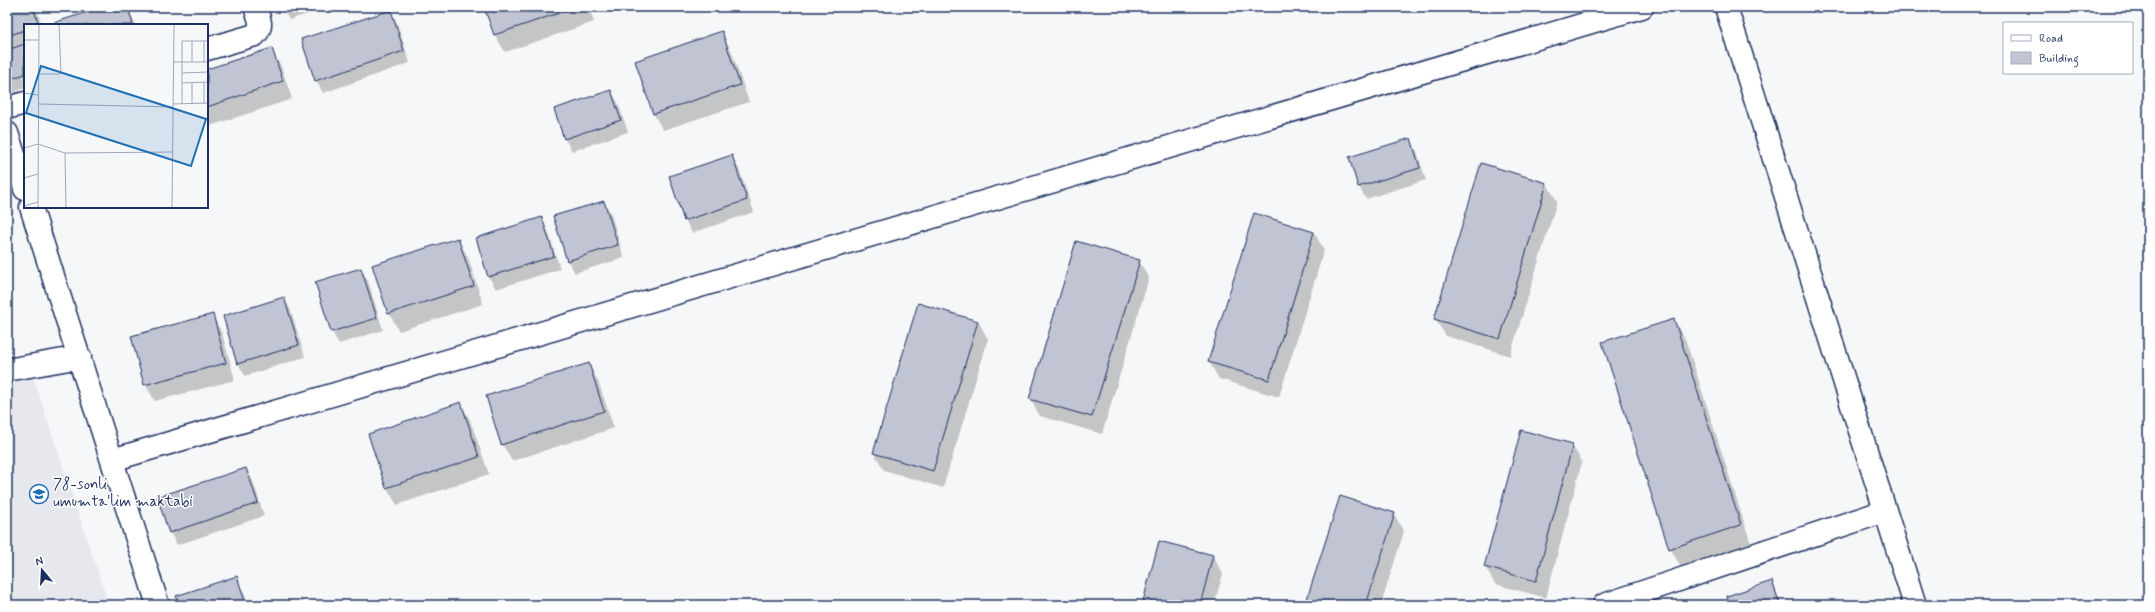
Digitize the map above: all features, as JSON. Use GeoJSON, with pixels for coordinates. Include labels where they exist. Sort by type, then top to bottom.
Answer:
{"type":"FeatureCollection","features":[{"type":"Feature","properties":{"kind":"street"},"geometry":{"type":"LineString","coordinates":[[208,49],[255,34],[260,30],[261,24],[256,7]]}},
{"type":"Feature","properties":{"kind":"street"},"geometry":{"type":"LineString","coordinates":[[112,460],[1642,7]]}},
{"type":"Feature","properties":{"kind":"street"},"geometry":{"type":"LineString","coordinates":[[1726,7],[1914,605]]}},
{"type":"Feature","properties":{"kind":"street"},"geometry":{"type":"LineString","coordinates":[[7,108],[24,103]]}},
{"type":"Feature","properties":{"kind":"street"},"geometry":{"type":"LineString","coordinates":[[7,133],[24,186]]}},
{"type":"Feature","properties":{"kind":"street"},"geometry":{"type":"LineString","coordinates":[[31,208],[158,605]]}},
{"type":"Feature","properties":{"kind":"street"},"geometry":{"type":"LineString","coordinates":[[7,370],[80,357]]}},
{"type":"Feature","properties":{"kind":"street"},"geometry":{"type":"LineString","coordinates":[[1604,605],[1885,511]]}},
{"type":"Feature","properties":{"kind":"shaded area","name":"78-sonli umumta'lim maktabi"},"geometry":{"type":"Polygon","coordinates":[[[33,377],[109,605],[7,605],[7,383],[33,377]]]}},
{"type":"Feature","properties":{"kind":"building"},"geometry":{"type":"Polygon","coordinates":[[[7,7],[33,7],[39,24],[24,24],[24,30],[7,36],[7,7]]]}},
{"type":"Feature","properties":{"kind":"building"},"geometry":{"type":"Polygon","coordinates":[[[103,7],[128,7],[133,24],[53,24],[103,7]]]}},
{"type":"Feature","properties":{"kind":"building"},"geometry":{"type":"Polygon","coordinates":[[[484,7],[577,7],[494,35],[484,7]]]}},
{"type":"Feature","properties":{"kind":"building"},"geometry":{"type":"Polygon","coordinates":[[[391,10],[404,51],[315,81],[301,39],[391,10]]]}},
{"type":"Feature","properties":{"kind":"building"},"geometry":{"type":"Polygon","coordinates":[[[722,31],[740,85],[653,114],[635,61],[722,31]]]}},
{"type":"Feature","properties":{"kind":"building"},"geometry":{"type":"Polygon","coordinates":[[[24,44],[24,74],[7,80],[7,50],[24,44]]]}},
{"type":"Feature","properties":{"kind":"building"},"geometry":{"type":"Polygon","coordinates":[[[272,48],[283,81],[208,107],[208,69],[272,48]]]}},
{"type":"Feature","properties":{"kind":"building"},"geometry":{"type":"Polygon","coordinates":[[[611,90],[621,120],[564,139],[554,109],[611,90]]]}},
{"type":"Feature","properties":{"kind":"building"},"geometry":{"type":"Polygon","coordinates":[[[1411,138],[1420,168],[1358,187],[1349,157],[1411,138]]]}},
{"type":"Feature","properties":{"kind":"building"},"geometry":{"type":"Polygon","coordinates":[[[732,155],[747,200],[684,221],[669,176],[732,155]]]}},
{"type":"Feature","properties":{"kind":"building"},"geometry":{"type":"Polygon","coordinates":[[[1481,163],[1547,183],[1500,339],[1434,319],[1481,163]]]}},
{"type":"Feature","properties":{"kind":"building"},"geometry":{"type":"Polygon","coordinates":[[[604,201],[618,245],[567,261],[553,216],[604,201]]]}},
{"type":"Feature","properties":{"kind":"building"},"geometry":{"type":"Polygon","coordinates":[[[1254,213],[1314,232],[1269,380],[1208,362],[1254,213]]]}},
{"type":"Feature","properties":{"kind":"building"},"geometry":{"type":"Polygon","coordinates":[[[542,217],[554,256],[488,277],[476,238],[542,217]]]}},
{"type":"Feature","properties":{"kind":"building"},"geometry":{"type":"Polygon","coordinates":[[[458,238],[474,286],[388,314],[372,265],[458,238]]]}},
{"type":"Feature","properties":{"kind":"building"},"geometry":{"type":"Polygon","coordinates":[[[1076,241],[1140,260],[1092,417],[1029,399],[1076,241]]]}},
{"type":"Feature","properties":{"kind":"building"},"geometry":{"type":"Polygon","coordinates":[[[361,268],[377,318],[331,332],[315,282],[361,268]]]}},
{"type":"Feature","properties":{"kind":"building"},"geometry":{"type":"Polygon","coordinates":[[[284,297],[299,345],[237,364],[223,316],[284,297]]]}},
{"type":"Feature","properties":{"kind":"building"},"geometry":{"type":"Polygon","coordinates":[[[918,303],[978,321],[933,471],[873,453],[918,303]]]}},
{"type":"Feature","properties":{"kind":"building"},"geometry":{"type":"Polygon","coordinates":[[[213,314],[226,363],[144,385],[131,336],[213,314]]]}},
{"type":"Feature","properties":{"kind":"building"},"geometry":{"type":"Polygon","coordinates":[[[1674,319],[1741,525],[1669,549],[1602,342],[1674,319]]]}},
{"type":"Feature","properties":{"kind":"building"},"geometry":{"type":"Polygon","coordinates":[[[589,363],[604,411],[501,445],[486,396],[589,363]]]}},
{"type":"Feature","properties":{"kind":"building"},"geometry":{"type":"Polygon","coordinates":[[[461,402],[479,457],[386,488],[368,434],[461,402]]]}},
{"type":"Feature","properties":{"kind":"building"},"geometry":{"type":"Polygon","coordinates":[[[1521,430],[1573,444],[1536,581],[1484,567],[1521,430]]]}},
{"type":"Feature","properties":{"kind":"building"},"geometry":{"type":"Polygon","coordinates":[[[246,468],[258,503],[169,533],[157,497],[246,468]]]}},
{"type":"Feature","properties":{"kind":"building"},"geometry":{"type":"Polygon","coordinates":[[[1340,496],[1395,513],[1366,605],[1305,605],[1340,496]]]}},
{"type":"Feature","properties":{"kind":"building"},"geometry":{"type":"Polygon","coordinates":[[[1159,541],[1213,555],[1200,605],[1142,605],[1159,541]]]}},
{"type":"Feature","properties":{"kind":"building"},"geometry":{"type":"Polygon","coordinates":[[[237,576],[246,605],[179,605],[176,596],[237,576]]]}},
{"type":"Feature","properties":{"kind":"building"},"geometry":{"type":"Polygon","coordinates":[[[1772,581],[1780,605],[1730,605],[1727,596],[1772,581]]]}},
{"type":"Feature","properties":{"kind":"place","name":"78-sonli umumta'lim maktabi"},"geometry":{"type":"Point","coordinates":[39,494]}}]}
